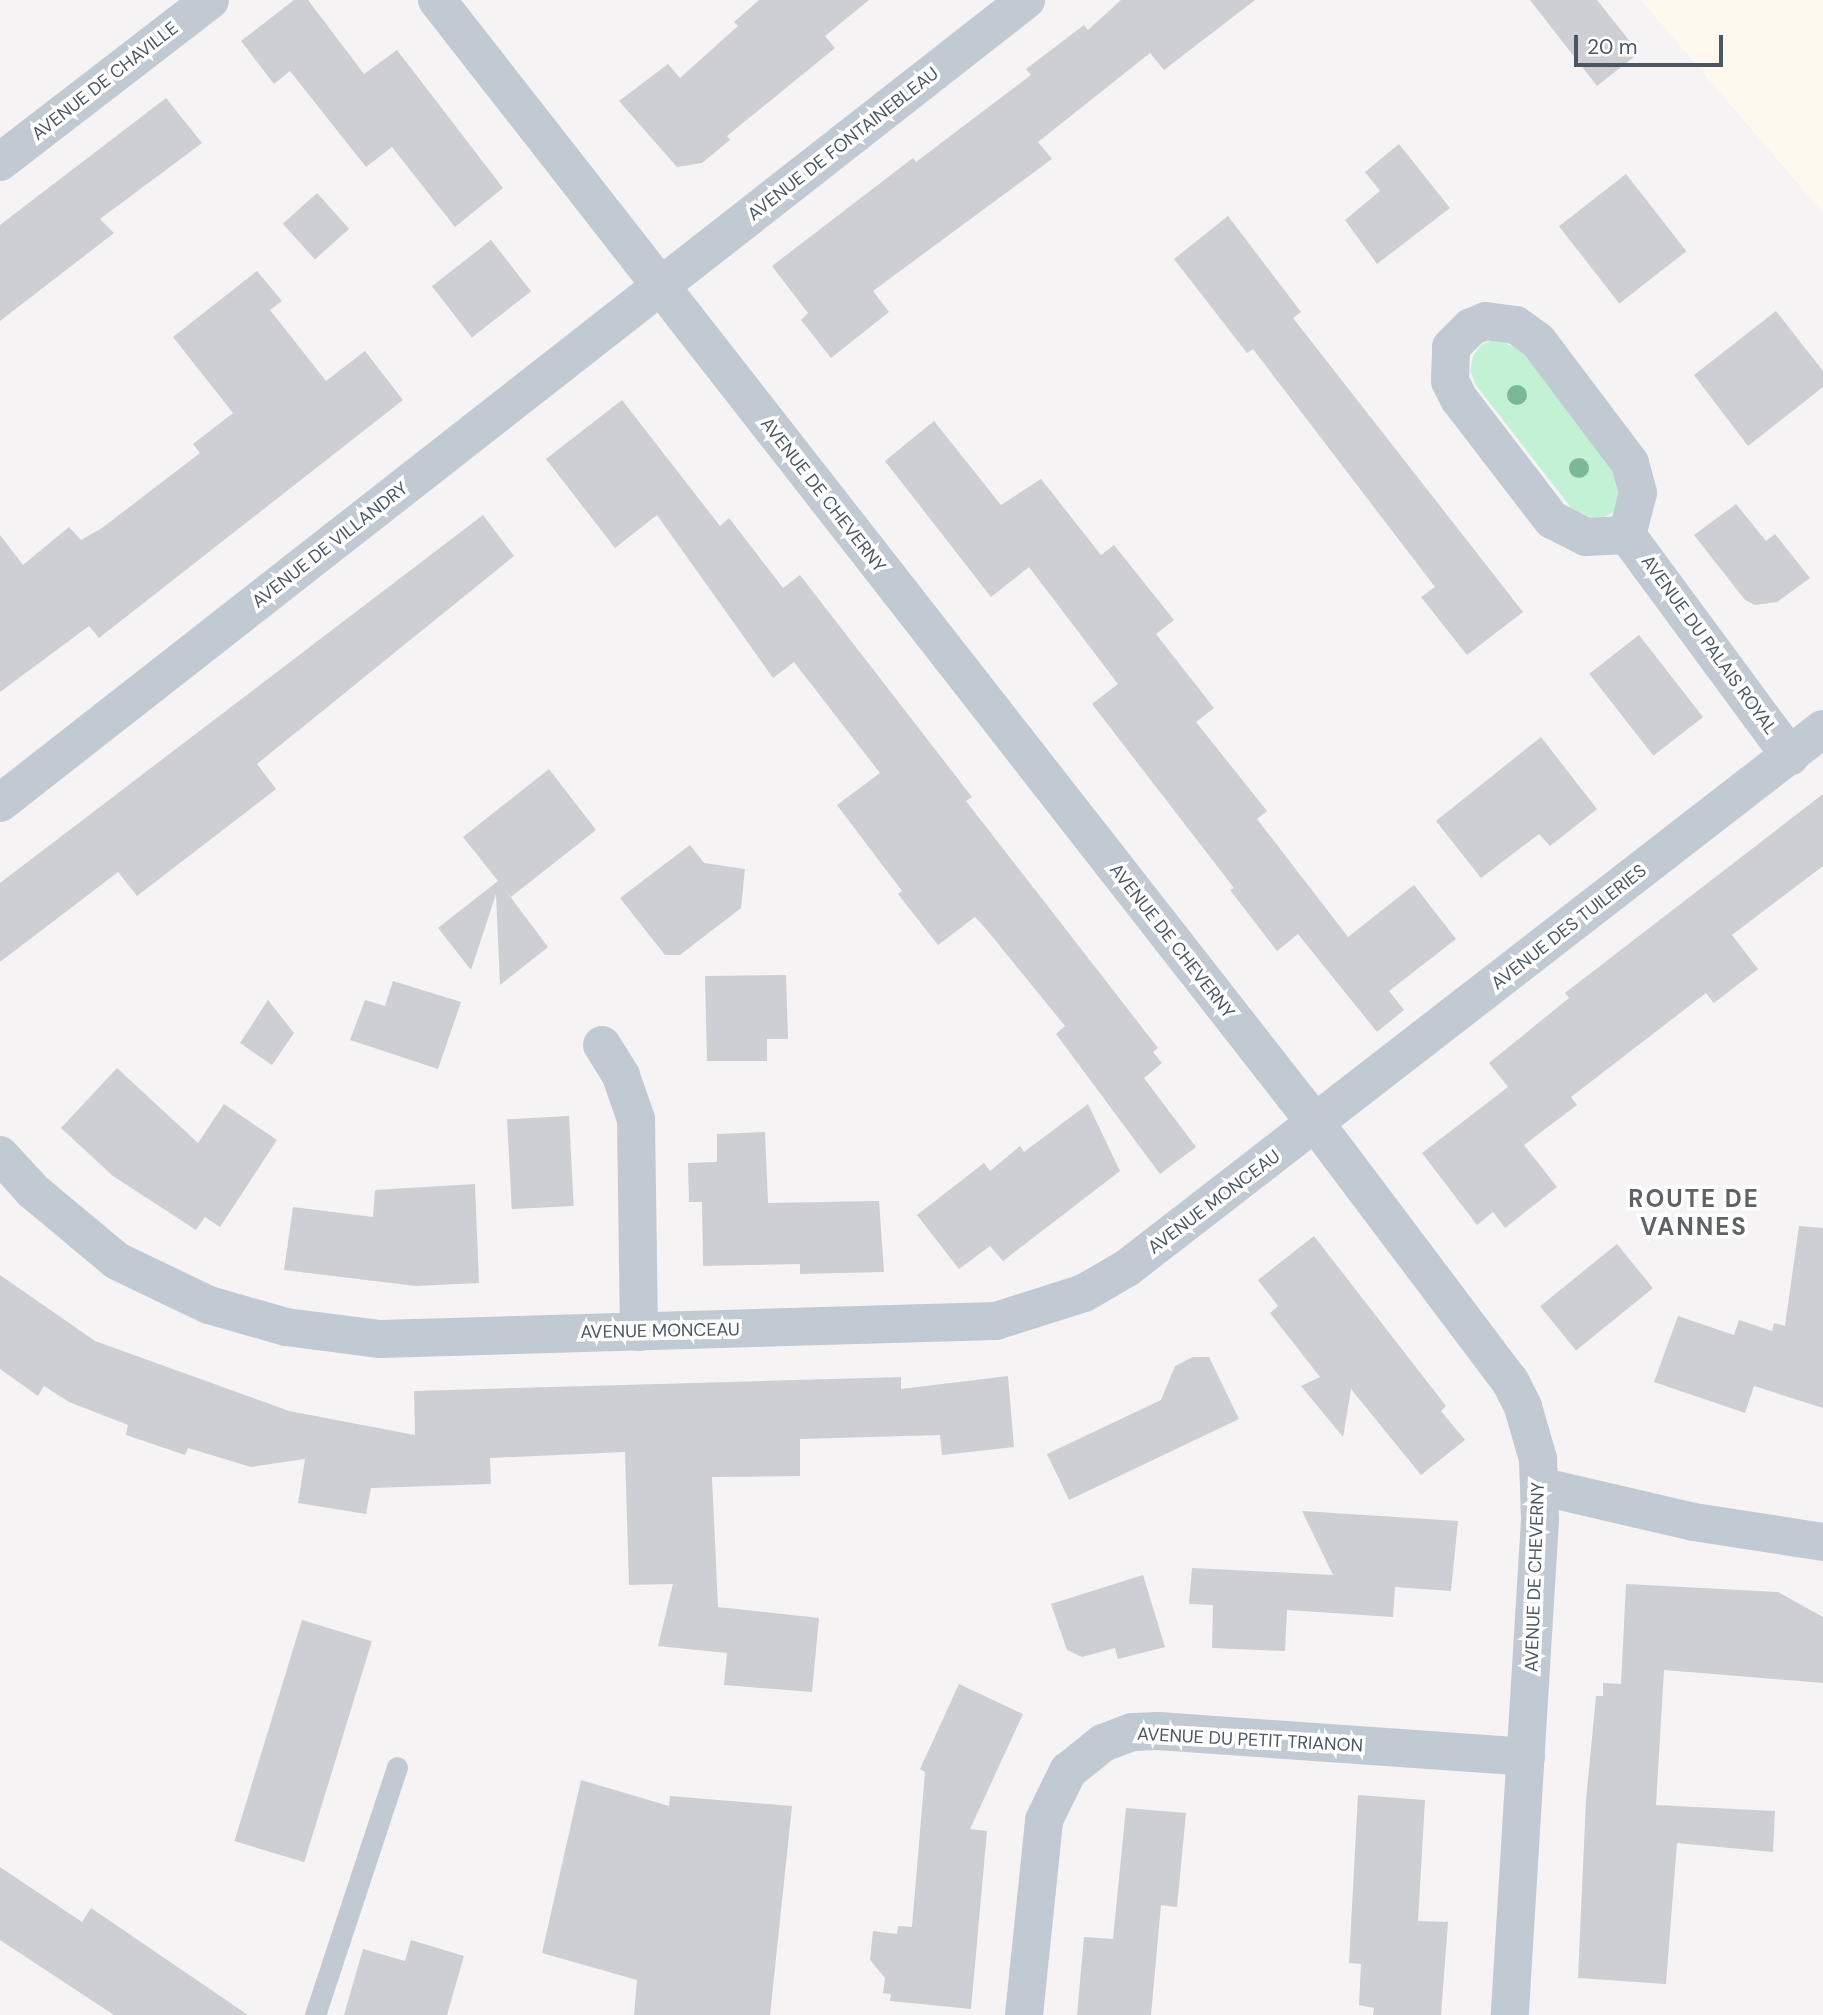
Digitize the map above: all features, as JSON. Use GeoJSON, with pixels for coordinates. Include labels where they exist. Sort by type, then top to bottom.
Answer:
{"type":"FeatureCollection","features":[{"type":"Feature","properties":{"kind":"street","name":"AVENUE DE CHAVILLE"},"geometry":{"type":"LineString","coordinates":[[0,162],[210,0]]}},
{"type":"Feature","properties":{"kind":"street","name":"AVENUE DE CHEVERNY"},"geometry":{"type":"LineString","coordinates":[[437,0],[1316,1125],[1510,1381],[1532,1437],[1539,1486],[1510,2015]]}},
{"type":"Feature","properties":{"kind":"street","name":"AVENUE DE FONTAINEBLEAU"},"geometry":{"type":"LineString","coordinates":[[660,287],[1026,0]]}},
{"type":"Feature","properties":{"kind":"street","name":"AVENUE DE VILLANDRY"},"geometry":{"type":"LineString","coordinates":[[0,803],[660,287]]}},
{"type":"Feature","properties":{"kind":"street"},"geometry":{"type":"LineString","coordinates":[[1502,321],[1527,331],[1621,452],[1637,480],[1628,535],[1586,537],[1552,520],[1459,400],[1450,382],[1448,360],[1451,347],[1471,327],[1502,321]]}},
{"type":"Feature","properties":{"kind":"street","name":"AVENUE DU PALAIS ROYAL"},"geometry":{"type":"LineString","coordinates":[[1628,535],[1790,755]]}},
{"type":"Feature","properties":{"kind":"street","name":"AVENUE DES TUILERIES"},"geometry":{"type":"LineString","coordinates":[[1316,1125],[1823,729]]}},
{"type":"Feature","properties":{"kind":"street"},"geometry":{"type":"LineString","coordinates":[[602,1045],[621,1076],[636,1119],[639,1332]]}},
{"type":"Feature","properties":{"kind":"street","name":"AVENUE MONCEAU"},"geometry":{"type":"LineString","coordinates":[[0,1155],[33,1191],[117,1261],[168,1289],[248,1317],[380,1339],[956,1325],[996,1321],[1048,1307],[1084,1293],[1127,1268],[1316,1125]]}},
{"type":"Feature","properties":{"kind":"street"},"geometry":{"type":"LineString","coordinates":[[1539,1486],[1694,1522],[1823,1542]]}},
{"type":"Feature","properties":{"kind":"street","name":"AVENUE DU PETIT TRIANON"},"geometry":{"type":"LineString","coordinates":[[1024,2015],[1044,1820],[1068,1771],[1103,1743],[1132,1732],[1158,1731],[1526,1757]]}},
{"type":"Feature","properties":{"kind":"lane"},"geometry":{"type":"LineString","coordinates":[[315,2015],[397,1767]]}},
{"type":"Feature","properties":{"kind":"shaded area"},"geometry":{"type":"Polygon","coordinates":[[[1641,0],[1823,0],[1823,213],[1641,0]]]}},
{"type":"Feature","properties":{"kind":"green space"},"geometry":{"type":"Polygon","coordinates":[[[1495,339],[1521,350],[1616,475],[1619,503],[1611,514],[1597,520],[1572,509],[1476,385],[1470,371],[1473,356],[1481,345],[1495,339]]]}},
{"type":"Feature","properties":{"kind":"building"},"geometry":{"type":"Polygon","coordinates":[[[294,0],[308,0],[364,74],[397,50],[503,188],[455,227],[392,147],[366,167],[290,71],[274,84],[241,41],[294,0]]]}},
{"type":"Feature","properties":{"kind":"building"},"geometry":{"type":"Polygon","coordinates":[[[759,0],[869,0],[825,36],[835,48],[727,136],[730,140],[702,163],[677,167],[619,101],[668,64],[680,78],[738,26],[734,22],[759,0]]]}},
{"type":"Feature","properties":{"kind":"building"},"geometry":{"type":"Polygon","coordinates":[[[1121,0],[1255,0],[1164,70],[1150,53],[1038,142],[1052,159],[873,291],[889,312],[831,358],[801,320],[808,313],[772,266],[913,158],[916,162],[1031,75],[1026,69],[1084,25],[1088,30],[1121,0]]]}},
{"type":"Feature","properties":{"kind":"building"},"geometry":{"type":"Polygon","coordinates":[[[1530,0],[1597,0],[1639,53],[1597,86],[1530,0]]]}},
{"type":"Feature","properties":{"kind":"building"},"geometry":{"type":"Polygon","coordinates":[[[166,98],[202,143],[100,219],[114,233],[0,321],[0,225],[166,98]]]}},
{"type":"Feature","properties":{"kind":"building"},"geometry":{"type":"Polygon","coordinates":[[[1399,144],[1450,208],[1377,264],[1345,220],[1380,191],[1365,172],[1399,144]]]}},
{"type":"Feature","properties":{"kind":"building"},"geometry":{"type":"Polygon","coordinates":[[[1626,174],[1686,251],[1619,304],[1559,226],[1626,174]]]}},
{"type":"Feature","properties":{"kind":"building"},"geometry":{"type":"Polygon","coordinates":[[[317,193],[349,229],[315,259],[283,224],[317,193]]]}},
{"type":"Feature","properties":{"kind":"building"},"geometry":{"type":"Polygon","coordinates":[[[1228,216],[1301,312],[1293,318],[1523,612],[1467,655],[1421,597],[1435,587],[1253,349],[1247,353],[1174,259],[1228,216]]]}},
{"type":"Feature","properties":{"kind":"building"},"geometry":{"type":"Polygon","coordinates":[[[491,240],[531,291],[472,337],[432,286],[491,240]]]}},
{"type":"Feature","properties":{"kind":"building"},"geometry":{"type":"Polygon","coordinates":[[[257,271],[282,301],[270,310],[326,381],[365,351],[403,400],[99,638],[89,626],[0,692],[0,535],[23,565],[69,527],[81,540],[102,528],[200,453],[193,444],[233,413],[173,337],[257,271]]]}},
{"type":"Feature","properties":{"kind":"building"},"geometry":{"type":"Polygon","coordinates":[[[1776,311],[1823,371],[1823,387],[1748,446],[1694,375],[1776,311]]]}},
{"type":"Feature","properties":{"kind":"building"},"geometry":{"type":"Polygon","coordinates":[[[622,400],[720,526],[729,518],[783,588],[800,575],[972,797],[966,801],[1158,1048],[1153,1052],[1162,1063],[1144,1078],[1196,1147],[1160,1174],[1056,1034],[1065,1026],[975,917],[938,945],[898,894],[902,891],[837,805],[880,773],[794,662],[773,678],[657,515],[615,548],[546,459],[622,400]]]}},
{"type":"Feature","properties":{"kind":"building"},"geometry":{"type":"Polygon","coordinates":[[[934,421],[1001,505],[1041,479],[1101,555],[1114,545],[1174,620],[1156,634],[1214,708],[1196,722],[1267,811],[1257,819],[1348,937],[1414,885],[1456,939],[1389,991],[1404,1010],[1377,1032],[1298,934],[1277,951],[1230,890],[1234,888],[1092,704],[1118,684],[1029,567],[991,597],[885,461],[934,421]]]}},
{"type":"Feature","properties":{"kind":"building"},"geometry":{"type":"Polygon","coordinates":[[[1736,504],[1766,541],[1775,534],[1810,578],[1777,602],[1755,605],[1745,600],[1694,535],[1736,504]]]}},
{"type":"Feature","properties":{"kind":"building"},"geometry":{"type":"Polygon","coordinates":[[[483,515],[514,556],[257,764],[276,789],[137,896],[118,872],[0,962],[0,883],[483,515]]]}},
{"type":"Feature","properties":{"kind":"building"},"geometry":{"type":"Polygon","coordinates":[[[1639,635],[1703,717],[1653,756],[1589,674],[1639,635]]]}},
{"type":"Feature","properties":{"kind":"building"},"geometry":{"type":"Polygon","coordinates":[[[1541,737],[1597,809],[1550,846],[1539,834],[1481,878],[1436,821],[1541,737]]]}},
{"type":"Feature","properties":{"kind":"building"},"geometry":{"type":"Polygon","coordinates":[[[549,769],[596,830],[511,897],[500,883],[548,947],[500,985],[496,894],[471,970],[438,928],[498,881],[463,837],[549,769]]]}},
{"type":"Feature","properties":{"kind":"building"},"geometry":{"type":"Polygon","coordinates":[[[1823,794],[1823,866],[1732,935],[1758,969],[1714,1003],[1706,993],[1571,1097],[1577,1105],[1524,1145],[1557,1187],[1505,1228],[1493,1212],[1477,1225],[1422,1153],[1508,1087],[1489,1063],[1569,998],[1565,993],[1823,794]]]}},
{"type":"Feature","properties":{"kind":"building"},"geometry":{"type":"Polygon","coordinates":[[[690,845],[704,863],[745,869],[741,908],[680,955],[665,955],[620,898],[690,845]]]}},
{"type":"Feature","properties":{"kind":"building"},"geometry":{"type":"Polygon","coordinates":[[[786,975],[788,1039],[767,1039],[767,1061],[707,1061],[705,976],[786,975]]]}},
{"type":"Feature","properties":{"kind":"building"},"geometry":{"type":"Polygon","coordinates":[[[393,981],[461,1002],[438,1069],[350,1040],[365,1000],[385,1006],[393,981]]]}},
{"type":"Feature","properties":{"kind":"building"},"geometry":{"type":"Polygon","coordinates":[[[268,1000],[294,1033],[272,1065],[240,1043],[268,1000]]]}},
{"type":"Feature","properties":{"kind":"building"},"geometry":{"type":"Polygon","coordinates":[[[117,1068],[198,1143],[224,1104],[277,1140],[220,1227],[205,1217],[196,1230],[113,1176],[61,1128],[117,1068]]]}},
{"type":"Feature","properties":{"kind":"building"},"geometry":{"type":"Polygon","coordinates":[[[1088,1104],[1120,1171],[1003,1261],[990,1246],[959,1269],[917,1215],[984,1163],[990,1171],[1020,1146],[1024,1152],[1088,1104]]]}},
{"type":"Feature","properties":{"kind":"building"},"geometry":{"type":"Polygon","coordinates":[[[569,1116],[574,1206],[512,1209],[507,1119],[569,1116]]]}},
{"type":"Feature","properties":{"kind":"building"},"geometry":{"type":"Polygon","coordinates":[[[765,1132],[768,1203],[879,1201],[884,1272],[800,1274],[800,1264],[703,1266],[702,1202],[689,1202],[688,1163],[717,1162],[717,1134],[765,1132]]]}},
{"type":"Feature","properties":{"kind":"building"},"geometry":{"type":"Polygon","coordinates":[[[475,1184],[479,1283],[416,1286],[284,1270],[293,1207],[373,1217],[375,1190],[475,1184]]]}},
{"type":"Feature","properties":{"kind":"building"},"geometry":{"type":"Polygon","coordinates":[[[1799,1226],[1823,1228],[1823,1408],[1754,1386],[1745,1413],[1654,1382],[1678,1316],[1734,1335],[1739,1320],[1772,1331],[1774,1323],[1785,1326],[1799,1226]]]}},
{"type":"Feature","properties":{"kind":"building"},"geometry":{"type":"Polygon","coordinates":[[[1314,1236],[1446,1406],[1441,1411],[1465,1440],[1421,1475],[1351,1389],[1343,1437],[1301,1386],[1320,1377],[1270,1313],[1278,1306],[1258,1280],[1314,1236]]]}},
{"type":"Feature","properties":{"kind":"building"},"geometry":{"type":"Polygon","coordinates":[[[1617,1244],[1653,1288],[1576,1351],[1540,1306],[1617,1244]]]}},
{"type":"Feature","properties":{"kind":"building"},"geometry":{"type":"Polygon","coordinates":[[[0,1275],[95,1341],[289,1411],[415,1435],[414,1391],[901,1377],[901,1389],[1008,1376],[1014,1447],[942,1455],[940,1435],[800,1439],[800,1476],[712,1477],[718,1607],[819,1618],[812,1692],[724,1685],[727,1653],[658,1646],[673,1584],[629,1585],[625,1452],[490,1458],[491,1484],[371,1488],[366,1514],[298,1503],[305,1459],[251,1467],[188,1448],[185,1455],[126,1435],[128,1425],[69,1402],[44,1386],[38,1396],[0,1369],[0,1275]]]}},
{"type":"Feature","properties":{"kind":"building"},"geometry":{"type":"Polygon","coordinates":[[[1193,1357],[1209,1357],[1239,1419],[1069,1500],[1047,1454],[1161,1400],[1175,1366],[1193,1357]]]}},
{"type":"Feature","properties":{"kind":"building"},"geometry":{"type":"Polygon","coordinates":[[[1302,1511],[1458,1521],[1451,1591],[1395,1587],[1393,1617],[1287,1610],[1285,1651],[1212,1648],[1213,1605],[1189,1604],[1192,1568],[1333,1575],[1302,1511]]]}},
{"type":"Feature","properties":{"kind":"building"},"geometry":{"type":"Polygon","coordinates":[[[1143,1575],[1165,1647],[1118,1659],[1115,1648],[1082,1657],[1067,1650],[1051,1604],[1143,1575]]]}},
{"type":"Feature","properties":{"kind":"building"},"geometry":{"type":"Polygon","coordinates":[[[1626,1584],[1778,1592],[1823,1617],[1823,1683],[1664,1670],[1656,1805],[1775,1811],[1773,1852],[1677,1843],[1666,1984],[1578,1978],[1586,1800],[1596,1696],[1603,1696],[1603,1683],[1621,1684],[1626,1584]]]}},
{"type":"Feature","properties":{"kind":"building"},"geometry":{"type":"Polygon","coordinates":[[[302,1620],[372,1641],[304,1862],[234,1841],[302,1620]]]}},
{"type":"Feature","properties":{"kind":"building"},"geometry":{"type":"Polygon","coordinates":[[[959,1684],[1023,1714],[970,1829],[987,1831],[971,2009],[890,2001],[891,1994],[883,1993],[885,1978],[870,1960],[873,1931],[897,1934],[898,1926],[912,1927],[925,1772],[920,1769],[959,1684]]]}},
{"type":"Feature","properties":{"kind":"building"},"geometry":{"type":"Polygon","coordinates":[[[581,1780],[669,1806],[670,1796],[792,1806],[770,2015],[634,2015],[637,1980],[542,1953],[581,1780]]]}},
{"type":"Feature","properties":{"kind":"building"},"geometry":{"type":"Polygon","coordinates":[[[1358,1795],[1425,1800],[1418,1921],[1448,1922],[1441,2015],[1373,2015],[1374,2008],[1359,2005],[1361,1964],[1349,1963],[1358,1795]]]}},
{"type":"Feature","properties":{"kind":"building"},"geometry":{"type":"Polygon","coordinates":[[[1126,1808],[1186,1813],[1177,1907],[1161,1905],[1151,2015],[1077,2015],[1084,1937],[1113,1939],[1126,1808]]]}},
{"type":"Feature","properties":{"kind":"building"},"geometry":{"type":"Polygon","coordinates":[[[0,1867],[82,1922],[91,1908],[248,2015],[114,2015],[0,1940],[0,1867]]]}},
{"type":"Feature","properties":{"kind":"building"},"geometry":{"type":"Polygon","coordinates":[[[411,1940],[464,1956],[447,2015],[344,2015],[363,1949],[405,1961],[411,1940]]]}},
{"type":"Feature","properties":{"kind":"district","name":"ROUTE DE VANNES"},"geometry":{"type":"Point","coordinates":[1694,1213]}}]}
